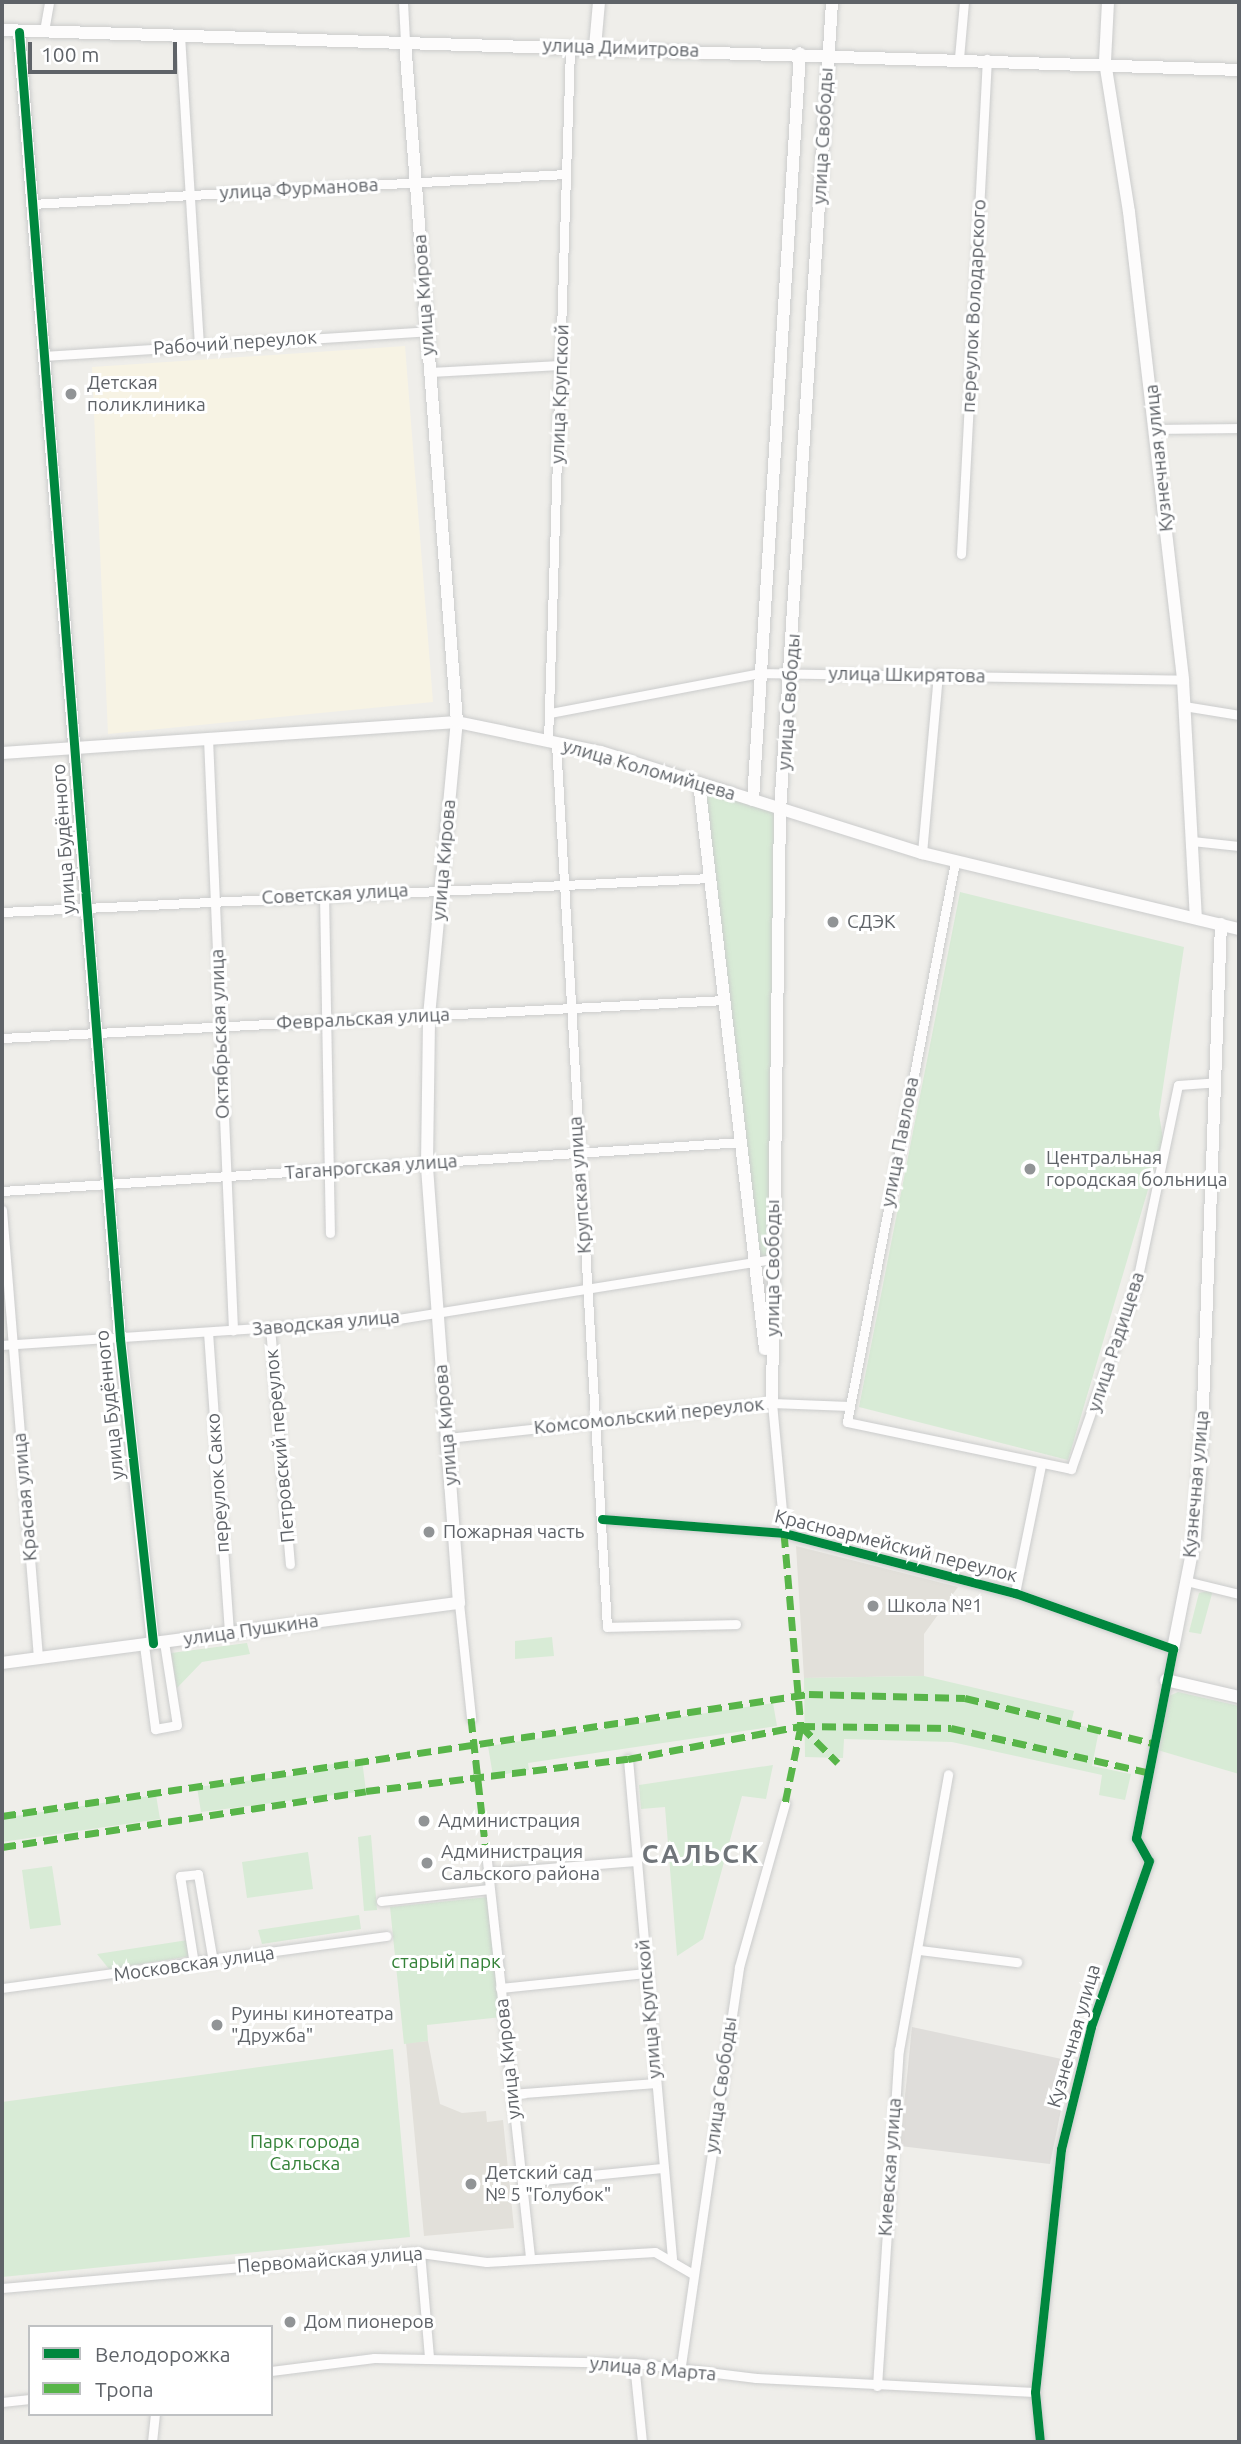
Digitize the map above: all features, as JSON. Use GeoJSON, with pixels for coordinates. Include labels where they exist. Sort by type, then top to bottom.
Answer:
{"type":"FeatureCollection","features":[{"type":"Feature","properties":{"kind":"main road"},"geometry":{"type":"LineString","coordinates":[[595,47],[599,2]]}},
{"type":"Feature","properties":{"kind":"main road","name":"улица Свободы"},"geometry":{"type":"LineString","coordinates":[[772,1403],[780,811],[792,673],[832,2]]}},
{"type":"Feature","properties":{"kind":"main road","name":"Кузнечная улица"},"geometry":{"type":"LineString","coordinates":[[1108,2],[1105,62],[1156,429],[1183,680],[1196,917]]}},
{"type":"Feature","properties":{"kind":"main road","name":"улица Димитрова"},"geometry":{"type":"LineString","coordinates":[[2,30],[1105,62],[1239,70]]}},
{"type":"Feature","properties":{"kind":"main road","name":"улица Будённого"},"geometry":{"type":"LineString","coordinates":[[19,32],[120,1339],[154,1643]]}},
{"type":"Feature","properties":{"kind":"main road","name":"улица Кирова"},"geometry":{"type":"LineString","coordinates":[[405,42],[457,722],[429,1016],[427,1164],[458,1603]]}},
{"type":"Feature","properties":{"kind":"main road","name":"улица Свободы"},"geometry":{"type":"LineString","coordinates":[[753,800],[800,53]]}},
{"type":"Feature","properties":{"kind":"main road","name":"улица Коломийцева"},"geometry":{"type":"LineString","coordinates":[[2,753],[457,722],[552,742],[699,783],[780,811],[955,862],[1239,929]]}},
{"type":"Feature","properties":{"kind":"main road","name":"улица Свободы"},"geometry":{"type":"LineString","coordinates":[[699,783],[772,1403]]}},
{"type":"Feature","properties":{"kind":"main road","name":"Кузнечная улица"},"geometry":{"type":"LineString","coordinates":[[1172,1649],[1186,1581],[1202,1432],[1210,1083],[1221,924]]}},
{"type":"Feature","properties":{"kind":"main road","name":"улица Пушкина"},"geometry":{"type":"LineString","coordinates":[[2,1663],[458,1603]]}},
{"type":"Feature","properties":{"kind":"main road"},"geometry":{"type":"LineString","coordinates":[[1166,1679],[1239,1697]]}},
{"type":"Feature","properties":{"kind":"street"},"geometry":{"type":"LineString","coordinates":[[44,32],[49,2]]}},
{"type":"Feature","properties":{"kind":"street","name":"улица Кирова"},"geometry":{"type":"LineString","coordinates":[[403,2],[405,42]]}},
{"type":"Feature","properties":{"kind":"street"},"geometry":{"type":"LineString","coordinates":[[959,58],[964,2]]}},
{"type":"Feature","properties":{"kind":"street"},"geometry":{"type":"LineString","coordinates":[[180,35],[199,346]]}},
{"type":"Feature","properties":{"kind":"street","name":"улица Крупской"},"geometry":{"type":"LineString","coordinates":[[552,742],[550,713],[570,47]]}},
{"type":"Feature","properties":{"kind":"street","name":"переулок Володарского"},"geometry":{"type":"LineString","coordinates":[[961,554],[987,59]]}},
{"type":"Feature","properties":{"kind":"street","name":"улица Фурманова"},"geometry":{"type":"LineString","coordinates":[[32,204],[566,174]]}},
{"type":"Feature","properties":{"kind":"street","name":"Рабочий переулок"},"geometry":{"type":"LineString","coordinates":[[44,356],[427,331]]}},
{"type":"Feature","properties":{"kind":"street"},"geometry":{"type":"LineString","coordinates":[[430,372],[560,365]]}},
{"type":"Feature","properties":{"kind":"street"},"geometry":{"type":"LineString","coordinates":[[1156,429],[1239,428]]}},
{"type":"Feature","properties":{"kind":"street","name":"улица Шкирятова"},"geometry":{"type":"LineString","coordinates":[[550,713],[760,673],[1183,680]]}},
{"type":"Feature","properties":{"kind":"street"},"geometry":{"type":"LineString","coordinates":[[922,853],[939,675]]}},
{"type":"Feature","properties":{"kind":"street"},"geometry":{"type":"LineString","coordinates":[[1184,706],[1239,715]]}},
{"type":"Feature","properties":{"kind":"street","name":"Октябрьская улица"},"geometry":{"type":"LineString","coordinates":[[208,738],[233,1331]]}},
{"type":"Feature","properties":{"kind":"street","name":"Крупская улица"},"geometry":{"type":"LineString","coordinates":[[552,742],[586,1286],[598,1420],[607,1627],[736,1624]]}},
{"type":"Feature","properties":{"kind":"street"},"geometry":{"type":"LineString","coordinates":[[1192,841],[1239,846]]}},
{"type":"Feature","properties":{"kind":"street","name":"улица Павлова"},"geometry":{"type":"LineString","coordinates":[[955,862],[847,1422],[1041,1465]]}},
{"type":"Feature","properties":{"kind":"street","name":"Советская улица"},"geometry":{"type":"LineString","coordinates":[[2,912],[441,888],[710,878]]}},
{"type":"Feature","properties":{"kind":"street"},"geometry":{"type":"LineString","coordinates":[[324,894],[330,1233]]}},
{"type":"Feature","properties":{"kind":"street","name":"Февральская улица"},"geometry":{"type":"LineString","coordinates":[[2,1038],[724,1000]]}},
{"type":"Feature","properties":{"kind":"street","name":"улица Радищева"},"geometry":{"type":"LineString","coordinates":[[1041,1465],[1071,1469],[1137,1281],[1178,1084],[1210,1083]]}},
{"type":"Feature","properties":{"kind":"street","name":"Таганрогская улица"},"geometry":{"type":"LineString","coordinates":[[2,1191],[741,1142]]}},
{"type":"Feature","properties":{"kind":"street","name":"Красная улица"},"geometry":{"type":"LineString","coordinates":[[2,1210],[38,1658]]}},
{"type":"Feature","properties":{"kind":"street","name":"Заводская улица"},"geometry":{"type":"LineString","coordinates":[[2,1345],[398,1319],[436,1310],[772,1259]]}},
{"type":"Feature","properties":{"kind":"street","name":"Петровский переулок"},"geometry":{"type":"LineString","coordinates":[[270,1327],[289,1564]]}},
{"type":"Feature","properties":{"kind":"street","name":"переулок Сакко"},"geometry":{"type":"LineString","coordinates":[[208,1332],[229,1633]]}},
{"type":"Feature","properties":{"kind":"street","name":"Комсомольский переулок"},"geometry":{"type":"LineString","coordinates":[[448,1438],[772,1403],[849,1406]]}},
{"type":"Feature","properties":{"kind":"street","name":"улица Свободы"},"geometry":{"type":"LineString","coordinates":[[772,1403],[784,1533]]}},
{"type":"Feature","properties":{"kind":"street"},"geometry":{"type":"LineString","coordinates":[[1015,1593],[1041,1465]]}},
{"type":"Feature","properties":{"kind":"street","name":"Красноармейский переулок"},"geometry":{"type":"LineString","coordinates":[[602,1519],[784,1533],[1015,1593],[1172,1649]]}},
{"type":"Feature","properties":{"kind":"street"},"geometry":{"type":"LineString","coordinates":[[1186,1581],[1239,1594]]}},
{"type":"Feature","properties":{"kind":"street","name":"улица Кирова"},"geometry":{"type":"LineString","coordinates":[[458,1603],[471,1718]]}},
{"type":"Feature","properties":{"kind":"street","name":"улица Будённого"},"geometry":{"type":"LineString","coordinates":[[154,1643],[177,1725],[155,1729],[154,1643]]}},
{"type":"Feature","properties":{"kind":"street","name":"Кузнечная улица"},"geometry":{"type":"LineString","coordinates":[[1040,2442],[1035,2392],[1061,2149],[1091,2026],[1149,1861],[1136,1838],[1172,1649]]}},
{"type":"Feature","properties":{"kind":"street","name":"улица Крупской"},"geometry":{"type":"LineString","coordinates":[[628,1759],[672,2258]]}},
{"type":"Feature","properties":{"kind":"street","name":"Киевская улица"},"geometry":{"type":"LineString","coordinates":[[877,2386],[899,2050],[919,1950],[948,1774]]}},
{"type":"Feature","properties":{"kind":"street","name":"улица Свободы"},"geometry":{"type":"LineString","coordinates":[[680,2372],[738,1967],[785,1803]]}},
{"type":"Feature","properties":{"kind":"street","name":"улица Кирова"},"geometry":{"type":"LineString","coordinates":[[487,1861],[530,2256]]}},
{"type":"Feature","properties":{"kind":"street"},"geometry":{"type":"LineString","coordinates":[[487,1873],[636,1861]]}},
{"type":"Feature","properties":{"kind":"street"},"geometry":{"type":"LineString","coordinates":[[194,1964],[180,1877],[198,1874],[213,1962]]}},
{"type":"Feature","properties":{"kind":"street"},"geometry":{"type":"LineString","coordinates":[[381,1901],[489,1889]]}},
{"type":"Feature","properties":{"kind":"street","name":"Московская улица"},"geometry":{"type":"LineString","coordinates":[[2,1988],[213,1962],[386,1936]]}},
{"type":"Feature","properties":{"kind":"street"},"geometry":{"type":"LineString","coordinates":[[919,1950],[1017,1962]]}},
{"type":"Feature","properties":{"kind":"street"},"geometry":{"type":"LineString","coordinates":[[500,1988],[646,1973]]}},
{"type":"Feature","properties":{"kind":"street"},"geometry":{"type":"LineString","coordinates":[[512,2094],[655,2083]]}},
{"type":"Feature","properties":{"kind":"street"},"geometry":{"type":"LineString","coordinates":[[522,2182],[662,2168]]}},
{"type":"Feature","properties":{"kind":"street"},"geometry":{"type":"LineString","coordinates":[[421,2252],[429,2358]]}},
{"type":"Feature","properties":{"kind":"street","name":"Первомайская улица"},"geometry":{"type":"LineString","coordinates":[[2,2288],[421,2252],[486,2262],[530,2256],[655,2252],[672,2258],[693,2274]]}},
{"type":"Feature","properties":{"kind":"street","name":"улица 8 Марта"},"geometry":{"type":"LineString","coordinates":[[273,2371],[374,2358],[634,2363],[680,2372],[877,2386],[1035,2392]]}},
{"type":"Feature","properties":{"kind":"street"},"geometry":{"type":"LineString","coordinates":[[634,2363],[642,2442]]}},
{"type":"Feature","properties":{"kind":"street"},"geometry":{"type":"LineString","coordinates":[[2,2402],[28,2399]]}},
{"type":"Feature","properties":{"kind":"street"},"geometry":{"type":"LineString","coordinates":[[152,2442],[155,2416]]}},
{"type":"Feature","properties":{"kind":"shaded area"},"geometry":{"type":"Polygon","coordinates":[[[405,346],[433,702],[108,734],[92,367],[405,346]]]}},
{"type":"Feature","properties":{"kind":"shaded area","name":"Школа №1"},"geometry":{"type":"Polygon","coordinates":[[[796,1546],[958,1587],[924,1634],[924,1676],[804,1678],[796,1546]]]}},
{"type":"Feature","properties":{"kind":"shaded area"},"geometry":{"type":"Polygon","coordinates":[[[912,2027],[1071,2061],[1050,2164],[900,2146],[912,2027]]]}},
{"type":"Feature","properties":{"kind":"shaded area"},"geometry":{"type":"Polygon","coordinates":[[[428,2041],[440,2104],[462,2113],[486,2111],[487,2122],[503,2120],[514,2228],[424,2236],[406,2043],[428,2041]]]}},
{"type":"Feature","properties":{"kind":"green space"},"geometry":{"type":"Polygon","coordinates":[[[699,783],[780,811],[772,1259],[755,1261],[699,783]]]}},
{"type":"Feature","properties":{"kind":"green space","name":"Центральная городская больница"},"geometry":{"type":"Polygon","coordinates":[[[960,892],[1184,947],[1159,1114],[1163,1139],[1068,1460],[859,1407],[960,892]]]}},
{"type":"Feature","properties":{"kind":"green space"},"geometry":{"type":"Polygon","coordinates":[[[1213,1590],[1201,1634],[1189,1632],[1199,1593],[1213,1590]]]}},
{"type":"Feature","properties":{"kind":"green space"},"geometry":{"type":"Polygon","coordinates":[[[552,1637],[554,1656],[515,1659],[515,1641],[552,1637]]]}},
{"type":"Feature","properties":{"kind":"green space"},"geometry":{"type":"Polygon","coordinates":[[[247,1643],[250,1654],[202,1662],[177,1688],[171,1653],[247,1643]]]}},
{"type":"Feature","properties":{"kind":"green space"},"geometry":{"type":"Polygon","coordinates":[[[924,1676],[1074,1711],[1071,1723],[1099,1730],[1092,1766],[1131,1774],[1125,1800],[1099,1795],[1102,1775],[952,1742],[844,1739],[843,1758],[805,1757],[804,1678],[924,1676]]]}},
{"type":"Feature","properties":{"kind":"green space"},"geometry":{"type":"Polygon","coordinates":[[[1178,1692],[1239,1706],[1239,1774],[1154,1749],[1167,1697],[1178,1692]]]}},
{"type":"Feature","properties":{"kind":"green space"},"geometry":{"type":"Polygon","coordinates":[[[773,1703],[777,1726],[528,1763],[529,1770],[493,1776],[488,1746],[773,1703]]]}},
{"type":"Feature","properties":{"kind":"green space"},"geometry":{"type":"Polygon","coordinates":[[[362,1760],[366,1791],[201,1812],[197,1787],[326,1771],[326,1765],[362,1760]]]}},
{"type":"Feature","properties":{"kind":"green space"},"geometry":{"type":"Polygon","coordinates":[[[773,1765],[766,1799],[742,1796],[703,1939],[677,1956],[665,1807],[641,1809],[639,1785],[773,1765]]]}},
{"type":"Feature","properties":{"kind":"green space"},"geometry":{"type":"Polygon","coordinates":[[[156,1795],[160,1819],[2,1842],[2,1818],[156,1795]]]}},
{"type":"Feature","properties":{"kind":"green space"},"geometry":{"type":"Polygon","coordinates":[[[371,1835],[377,1910],[364,1911],[358,1837],[371,1835]]]}},
{"type":"Feature","properties":{"kind":"green space"},"geometry":{"type":"Polygon","coordinates":[[[308,1852],[313,1889],[247,1898],[242,1862],[308,1852]]]}},
{"type":"Feature","properties":{"kind":"green space"},"geometry":{"type":"Polygon","coordinates":[[[52,1866],[61,1925],[30,1929],[22,1870],[52,1866]]]}},
{"type":"Feature","properties":{"kind":"green space","name":"старый парк"},"geometry":{"type":"Polygon","coordinates":[[[489,1897],[502,2017],[427,2025],[428,2041],[404,2044],[390,1907],[489,1897]]]}},
{"type":"Feature","properties":{"kind":"green space"},"geometry":{"type":"Polygon","coordinates":[[[359,1915],[361,1929],[262,1944],[258,1930],[359,1915]]]}},
{"type":"Feature","properties":{"kind":"green space"},"geometry":{"type":"Polygon","coordinates":[[[188,1940],[191,1956],[109,1969],[97,1954],[188,1940]]]}},
{"type":"Feature","properties":{"kind":"green space","name":"Парк города Сальска"},"geometry":{"type":"Polygon","coordinates":[[[393,2049],[410,2237],[2,2277],[2,2102],[393,2049]]]}},
{"type":"Feature","properties":{"kind":"marked path"},"geometry":{"type":"LineString","coordinates":[[784,1533],[801,1726],[785,1803]]}},
{"type":"Feature","properties":{"kind":"marked path"},"geometry":{"type":"LineString","coordinates":[[2,1816],[809,1694],[965,1698],[1153,1743]]}},
{"type":"Feature","properties":{"kind":"marked path"},"geometry":{"type":"LineString","coordinates":[[471,1718],[487,1861]]}},
{"type":"Feature","properties":{"kind":"marked path"},"geometry":{"type":"LineString","coordinates":[[801,1726],[838,1763]]}},
{"type":"Feature","properties":{"kind":"marked path"},"geometry":{"type":"LineString","coordinates":[[2,1847],[366,1791],[628,1759],[801,1726],[951,1728],[1147,1772]]}},
{"type":"Feature","properties":{"kind":"cycle path"},"geometry":{"type":"LineString","coordinates":[[19,32],[120,1339],[153,1643]]}},
{"type":"Feature","properties":{"kind":"cycle path"},"geometry":{"type":"LineString","coordinates":[[602,1519],[784,1533],[1015,1593],[1173,1649],[1136,1838],[1149,1861],[1091,2027],[1061,2149],[1035,2392],[1040,2442]]}},
{"type":"Feature","properties":{"kind":"place","name":"Детская поликлиника"},"geometry":{"type":"Point","coordinates":[71,394]}},
{"type":"Feature","properties":{"kind":"place","name":"СДЭК"},"geometry":{"type":"Point","coordinates":[833,922]}},
{"type":"Feature","properties":{"kind":"place","name":"Центральная городская больница"},"geometry":{"type":"Point","coordinates":[1030,1169]}},
{"type":"Feature","properties":{"kind":"place","name":"Пожарная часть"},"geometry":{"type":"Point","coordinates":[429,1532]}},
{"type":"Feature","properties":{"kind":"place","name":"Школа №1"},"geometry":{"type":"Point","coordinates":[873,1606]}},
{"type":"Feature","properties":{"kind":"place","name":"Администрация"},"geometry":{"type":"Point","coordinates":[424,1821]}},
{"type":"Feature","properties":{"kind":"place","name":"Администрация Сальского района"},"geometry":{"type":"Point","coordinates":[427,1863]}},
{"type":"Feature","properties":{"kind":"place","name":"Руины кинотеатра \"Дружба\""},"geometry":{"type":"Point","coordinates":[217,2025]}},
{"type":"Feature","properties":{"kind":"place","name":"Детский сад № 5 \"Голубок\""},"geometry":{"type":"Point","coordinates":[471,2184]}},
{"type":"Feature","properties":{"kind":"place","name":"Дом пионеров"},"geometry":{"type":"Point","coordinates":[290,2322]}},
{"type":"Feature","properties":{"kind":"district","name":"САЛЬСК"},"geometry":{"type":"Point","coordinates":[701,1854]}}]}
